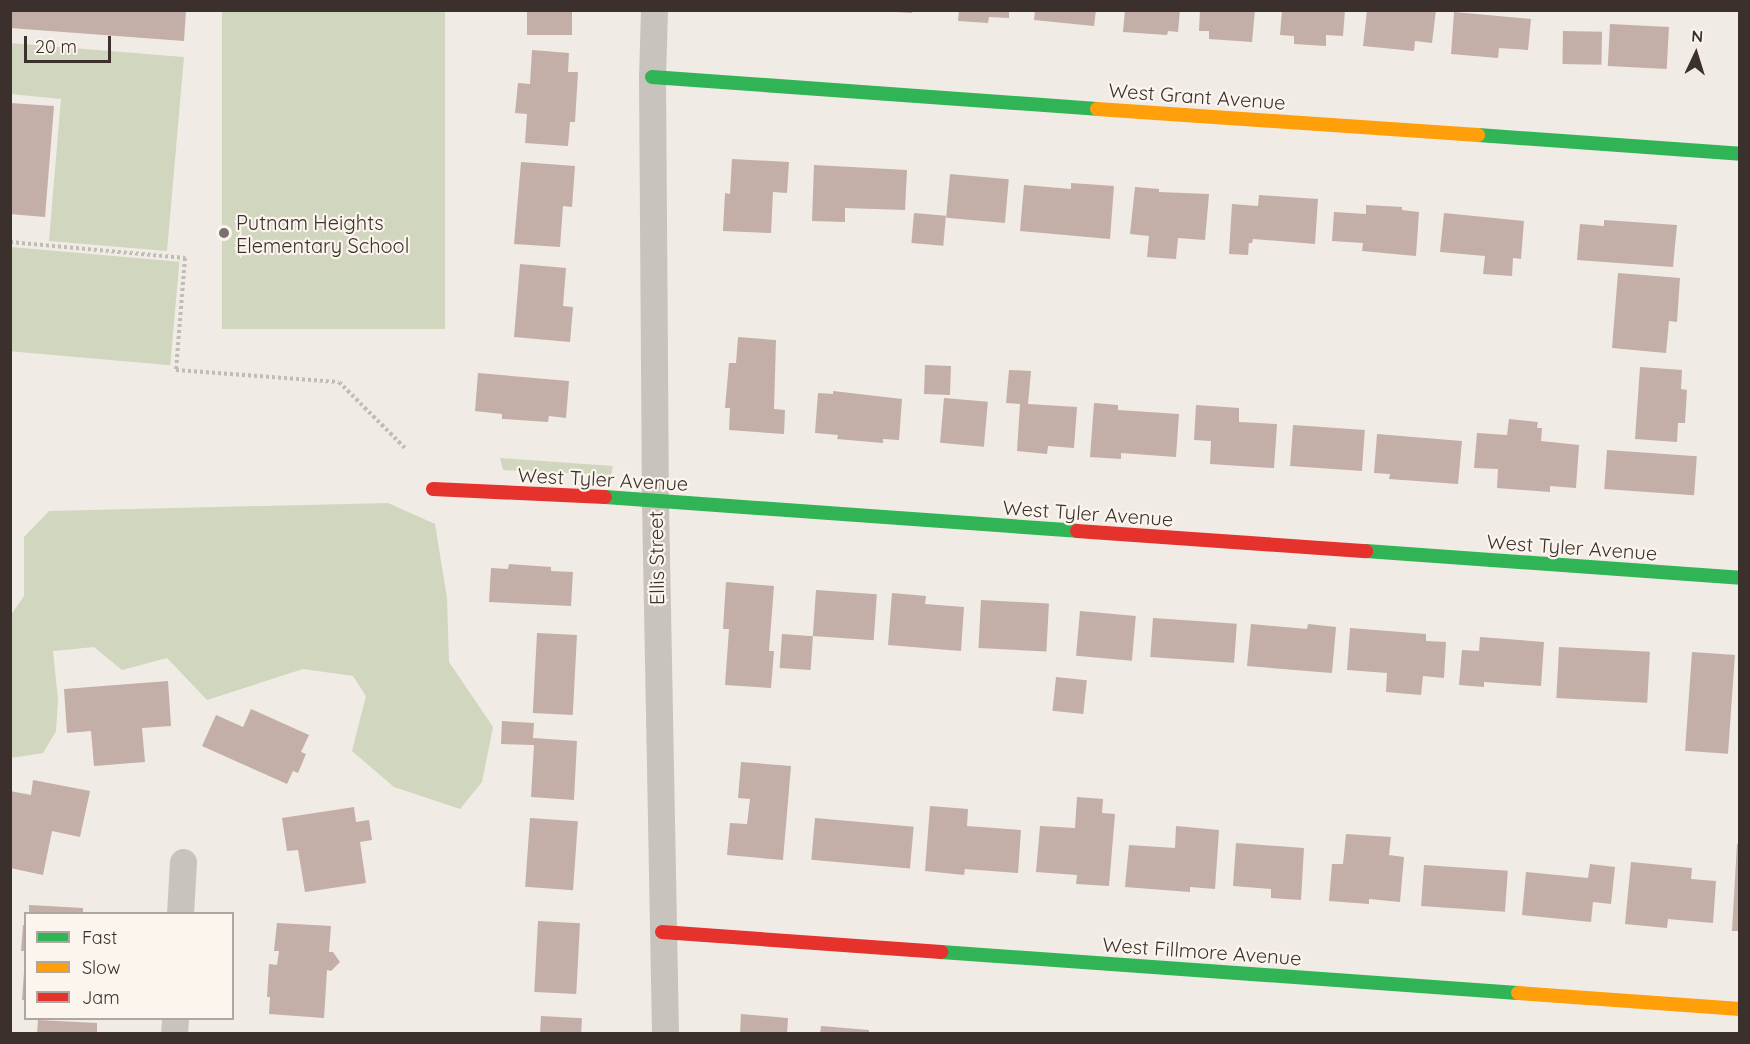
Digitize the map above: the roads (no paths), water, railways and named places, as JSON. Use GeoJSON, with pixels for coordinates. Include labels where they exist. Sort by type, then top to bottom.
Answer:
{"type":"FeatureCollection","features":[{"type":"Feature","properties":{"kind":"street","name":"Ellis Street"},"geometry":{"type":"LineString","coordinates":[[654,10],[652,77],[655,502],[665,1034]]}},
{"type":"Feature","properties":{"kind":"street","name":"West Grant Avenue"},"geometry":{"type":"LineString","coordinates":[[652,77],[1740,154]]}},
{"type":"Feature","properties":{"kind":"street","name":"West Tyler Avenue"},"geometry":{"type":"LineString","coordinates":[[433,489],[655,502],[1740,578]]}},
{"type":"Feature","properties":{"kind":"street"},"geometry":{"type":"LineString","coordinates":[[180,912],[183,862]]}},
{"type":"Feature","properties":{"kind":"street","name":"West Fillmore Avenue"},"geometry":{"type":"LineString","coordinates":[[662,932],[1740,1008]]}},
{"type":"Feature","properties":{"kind":"place","name":"Putnam Heights Elementary School"},"geometry":{"type":"Point","coordinates":[224,233]}}]}
